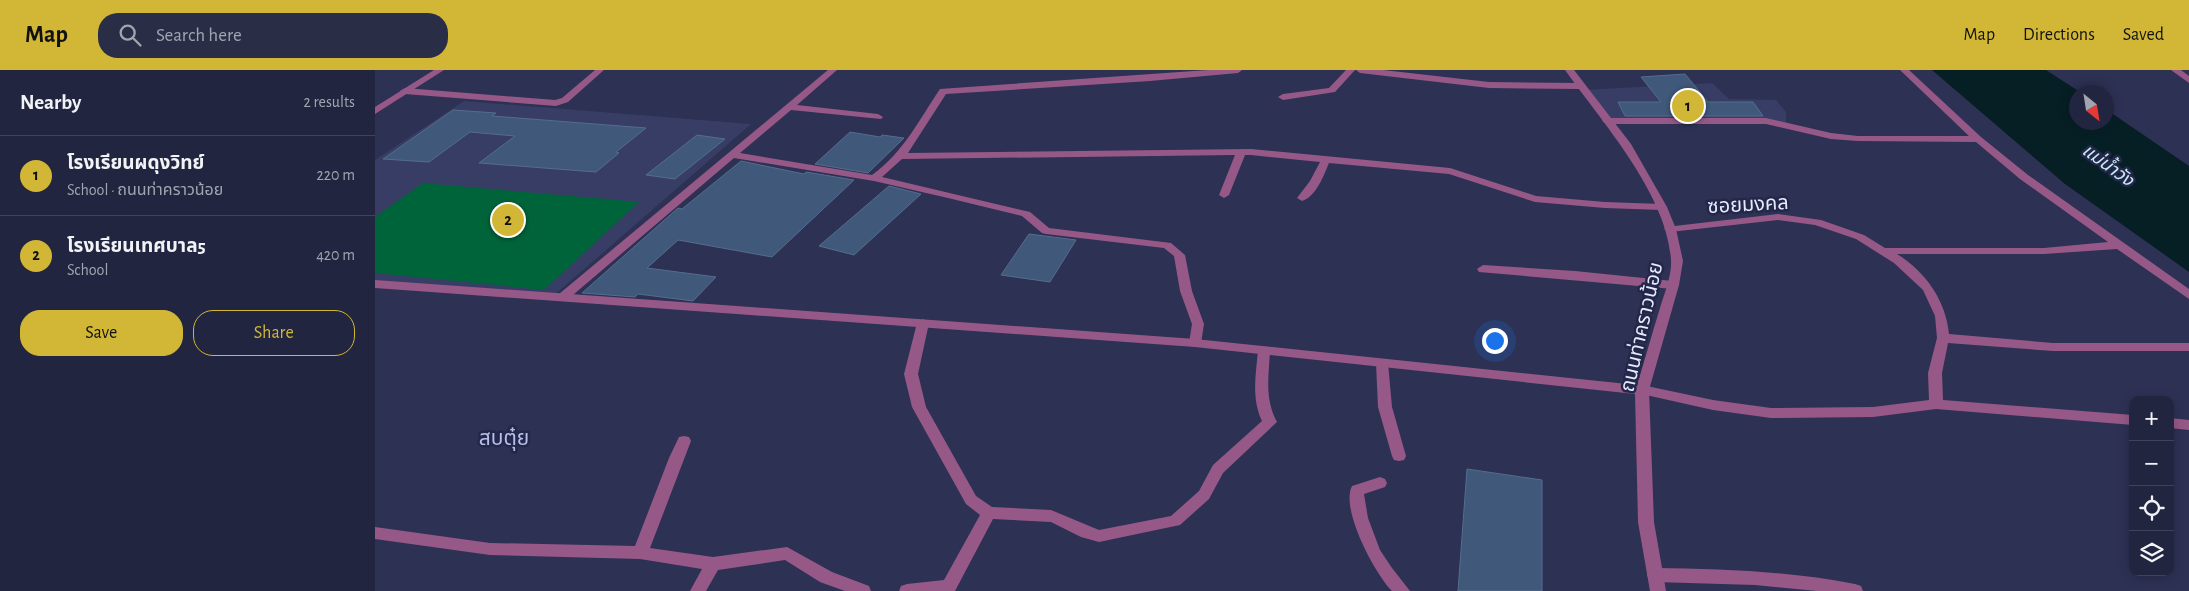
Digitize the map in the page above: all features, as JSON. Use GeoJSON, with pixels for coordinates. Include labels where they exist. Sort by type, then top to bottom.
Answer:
{"type":"FeatureCollection","features":[{"type":"Feature","properties":{"kind":"street"},"geometry":{"type":"LineString","coordinates":[[375,111],[440,70]]}},
{"type":"Feature","properties":{"kind":"street"},"geometry":{"type":"LineString","coordinates":[[405,91],[556,103],[565,100],[600,70]]}},
{"type":"Feature","properties":{"kind":"street"},"geometry":{"type":"LineString","coordinates":[[563,297],[833,70]]}},
{"type":"Feature","properties":{"kind":"street"},"geometry":{"type":"LineString","coordinates":[[874,178],[885,171],[901,156],[943,91],[1150,74],[1238,70]]}},
{"type":"Feature","properties":{"kind":"street"},"geometry":{"type":"LineString","coordinates":[[1283,98],[1332,90],[1351,70]]}},
{"type":"Feature","properties":{"kind":"street"},"geometry":{"type":"LineString","coordinates":[[1360,70],[1489,85],[1580,86]]}},
{"type":"Feature","properties":{"kind":"street","name":"ถนนท่าคราวน้อย"},"geometry":{"type":"LineString","coordinates":[[1569,70],[1626,144],[1662,207],[1670,229],[1677,261],[1673,285],[1641,390],[1646,522],[1658,591]]}},
{"type":"Feature","properties":{"kind":"street"},"geometry":{"type":"LineString","coordinates":[[1905,70],[1978,140],[2024,177],[2189,294]]}},
{"type":"Feature","properties":{"kind":"street"},"geometry":{"type":"LineString","coordinates":[[2175,70],[2189,80]]}},
{"type":"Feature","properties":{"kind":"street"},"geometry":{"type":"LineString","coordinates":[[788,107],[878,117]]}},
{"type":"Feature","properties":{"kind":"street"},"geometry":{"type":"LineString","coordinates":[[1607,121],[1766,121],[1786,124],[1819,134],[1843,137],[1978,140]]}},
{"type":"Feature","properties":{"kind":"street"},"geometry":{"type":"LineString","coordinates":[[901,156],[1241,152],[1450,171],[1535,199],[1605,205],[1662,207]]}},
{"type":"Feature","properties":{"kind":"street"},"geometry":{"type":"LineString","coordinates":[[1225,194],[1241,152]]}},
{"type":"Feature","properties":{"kind":"street"},"geometry":{"type":"LineString","coordinates":[[733,155],[874,178],[1026,214],[1046,231],[1167,245],[1179,254],[1186,291],[1198,324],[1195,343]]}},
{"type":"Feature","properties":{"kind":"street"},"geometry":{"type":"LineString","coordinates":[[1302,198],[1315,182],[1326,159]]}},
{"type":"Feature","properties":{"kind":"street","name":"ซอยมงคล"},"geometry":{"type":"LineString","coordinates":[[1670,229],[1779,218],[1817,222],[1861,237],[1898,260],[1928,288],[1941,316],[1943,338],[1935,373],[1936,404]]}},
{"type":"Feature","properties":{"kind":"street"},"geometry":{"type":"LineString","coordinates":[[1883,251],[2044,251],[2119,245]]}},
{"type":"Feature","properties":{"kind":"street"},"geometry":{"type":"LineString","coordinates":[[1483,269],[1575,275],[1673,285]]}},
{"type":"Feature","properties":{"kind":"street"},"geometry":{"type":"LineString","coordinates":[[375,284],[1195,343],[1641,390],[1713,405],[1771,413],[1873,412],[1936,404],[2129,420]]}},
{"type":"Feature","properties":{"kind":"street"},"geometry":{"type":"LineString","coordinates":[[923,323],[911,374],[919,407],[971,500],[989,513],[1061,518],[1088,534],[1099,536],[1175,521],[1204,494],[1218,469],[1270,422],[1263,409],[1261,397],[1264,350]]}},
{"type":"Feature","properties":{"kind":"street"},"geometry":{"type":"LineString","coordinates":[[1943,338],[2053,347],[2189,347]]}},
{"type":"Feature","properties":{"kind":"street"},"geometry":{"type":"LineString","coordinates":[[1382,363],[1385,407],[1399,456]]}},
{"type":"Feature","properties":{"kind":"street"},"geometry":{"type":"LineString","coordinates":[[2174,423],[2189,425]]}},
{"type":"Feature","properties":{"kind":"street"},"geometry":{"type":"LineString","coordinates":[[640,553],[684,441]]}},
{"type":"Feature","properties":{"kind":"street"},"geometry":{"type":"LineString","coordinates":[[1380,483],[1357,490],[1356,496],[1365,533],[1374,554],[1393,582],[1402,591]]}},
{"type":"Feature","properties":{"kind":"street"},"geometry":{"type":"LineString","coordinates":[[907,591],[947,589],[989,513]]}},
{"type":"Feature","properties":{"kind":"street"},"geometry":{"type":"LineString","coordinates":[[375,533],[490,549],[640,553],[713,564],[787,553],[826,577],[863,591]]}},
{"type":"Feature","properties":{"kind":"street"},"geometry":{"type":"LineString","coordinates":[[698,591],[713,564]]}},
{"type":"Feature","properties":{"kind":"street"},"geometry":{"type":"LineString","coordinates":[[1655,575],[1756,576],[1828,585],[1855,591]]}},
{"type":"Feature","properties":{"kind":"shaded area"},"geometry":{"type":"Polygon","coordinates":[[[1712,83],[1729,99],[1776,100],[1786,112],[1786,124],[1607,121],[1583,90],[1712,83]]]}},
{"type":"Feature","properties":{"kind":"shaded area"},"geometry":{"type":"Polygon","coordinates":[[[464,101],[751,124],[552,297],[375,280],[375,160],[464,101]]]}},
{"type":"Feature","properties":{"kind":"green space"},"geometry":{"type":"Polygon","coordinates":[[[423,183],[639,202],[544,290],[375,273],[375,217],[423,183]]]}},
{"type":"Feature","properties":{"kind":"water","name":"แม่น้ำวัง"},"geometry":{"type":"Polygon","coordinates":[[[1932,70],[2046,70],[2069,85],[2069,130],[2114,130],[2114,115],[2189,166],[2189,272],[2065,184],[1932,70]]]}},
{"type":"Feature","properties":{"kind":"building"},"geometry":{"type":"Polygon","coordinates":[[[1685,74],[1708,102],[1753,102],[1763,116],[1625,116],[1618,102],[1661,102],[1641,77],[1685,74]]]}},
{"type":"Feature","properties":{"kind":"building"},"geometry":{"type":"Polygon","coordinates":[[[453,110],[496,113],[492,116],[646,128],[616,152],[619,153],[596,172],[479,163],[515,136],[470,132],[429,162],[383,159],[453,110]]]}},
{"type":"Feature","properties":{"kind":"building"},"geometry":{"type":"Polygon","coordinates":[[[850,132],[880,137],[882,135],[904,138],[868,173],[815,164],[850,132]]]}},
{"type":"Feature","properties":{"kind":"building"},"geometry":{"type":"Polygon","coordinates":[[[697,135],[725,139],[675,179],[646,175],[697,135]]]}},
{"type":"Feature","properties":{"kind":"building"},"geometry":{"type":"Polygon","coordinates":[[[741,161],[804,174],[806,172],[854,180],[772,257],[678,240],[647,268],[716,277],[693,301],[638,294],[635,297],[582,293],[678,208],[682,209],[741,161]]]}},
{"type":"Feature","properties":{"kind":"building"},"geometry":{"type":"Polygon","coordinates":[[[889,186],[921,194],[854,255],[819,246],[889,186]]]}},
{"type":"Feature","properties":{"kind":"building"},"geometry":{"type":"Polygon","coordinates":[[[1029,234],[1076,240],[1050,282],[1001,275],[1029,234]]]}},
{"type":"Feature","properties":{"kind":"building"},"geometry":{"type":"Polygon","coordinates":[[[1467,469],[1542,480],[1542,591],[1458,591],[1467,469]]]}},
{"type":"Feature","properties":{"kind":"place","name":"โรงเรียนผดุงวิทย์"},"geometry":{"type":"Point","coordinates":[1688,106]}},
{"type":"Feature","properties":{"kind":"place","name":"โรงเรียนเทศบาล5"},"geometry":{"type":"Point","coordinates":[508,220]}},
{"type":"Feature","properties":{"kind":"district","name":"สบตุ๋ย"},"geometry":{"type":"Point","coordinates":[504,438]}}]}
